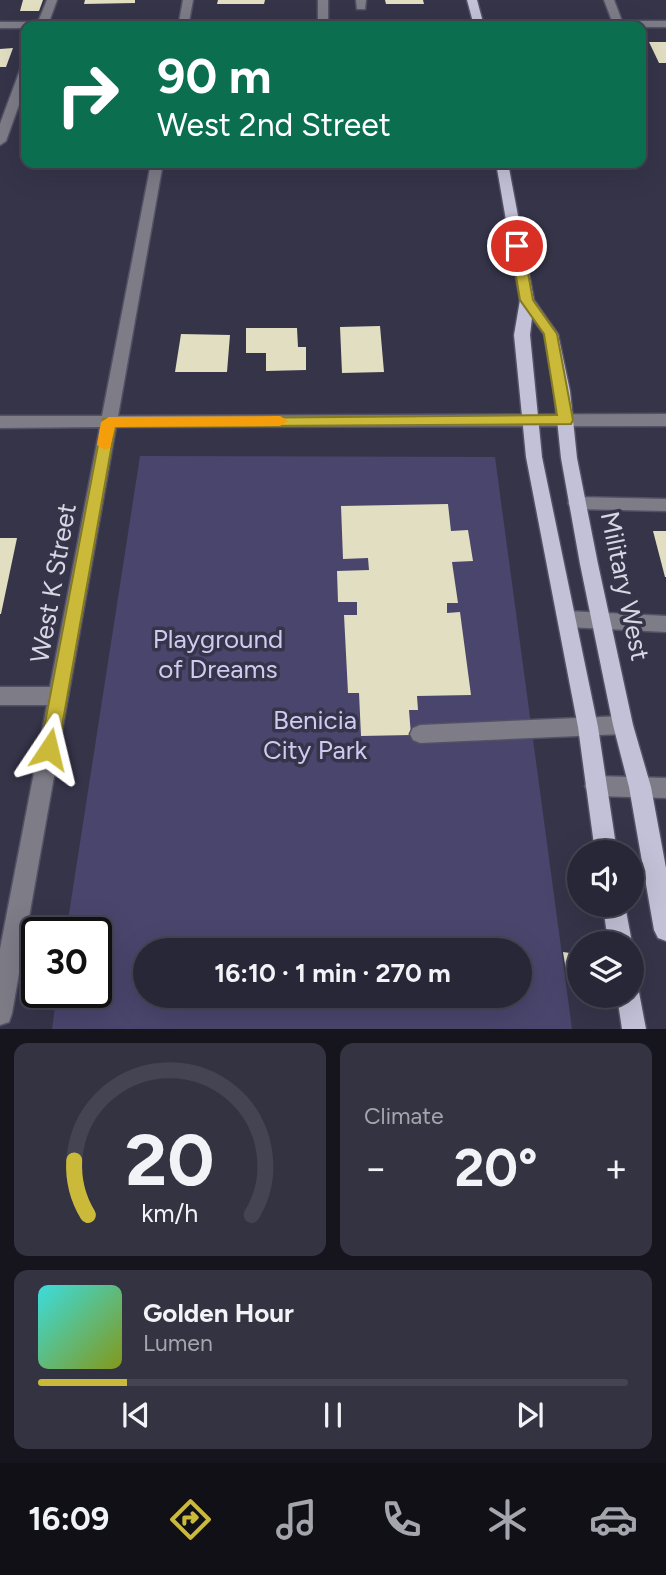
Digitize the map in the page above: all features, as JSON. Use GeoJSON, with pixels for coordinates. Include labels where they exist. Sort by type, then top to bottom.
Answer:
{"type":"FeatureCollection","features":[{"type":"Feature","properties":{"kind":"main road"},"geometry":{"type":"LineString","coordinates":[[472,0],[478,21]]}},
{"type":"Feature","properties":{"kind":"main road","name":"Military West"},"geometry":{"type":"LineString","coordinates":[[503,168],[527,300],[522,334],[534,457],[588,727],[604,840]]}},
{"type":"Feature","properties":{"kind":"main road","name":"Military West"},"geometry":{"type":"LineString","coordinates":[[527,300],[551,334],[578,503],[623,725],[640,787],[666,930]]}},
{"type":"Feature","properties":{"kind":"main road"},"geometry":{"type":"LineString","coordinates":[[631,1008],[635,1029]]}},
{"type":"Feature","properties":{"kind":"street"},"geometry":{"type":"LineString","coordinates":[[44,21],[52,0]]}},
{"type":"Feature","properties":{"kind":"street"},"geometry":{"type":"LineString","coordinates":[[184,21],[188,0]]}},
{"type":"Feature","properties":{"kind":"street"},"geometry":{"type":"LineString","coordinates":[[323,0],[323,21]]}},
{"type":"Feature","properties":{"kind":"street"},"geometry":{"type":"LineString","coordinates":[[609,0],[617,21]]}},
{"type":"Feature","properties":{"kind":"street"},"geometry":{"type":"LineString","coordinates":[[0,24],[21,24]]}},
{"type":"Feature","properties":{"kind":"street"},"geometry":{"type":"LineString","coordinates":[[646,24],[666,24]]}},
{"type":"Feature","properties":{"kind":"street"},"geometry":{"type":"LineString","coordinates":[[0,141],[21,84]]}},
{"type":"Feature","properties":{"kind":"street","name":"West K Street"},"geometry":{"type":"LineString","coordinates":[[0,1013],[157,168]]}},
{"type":"Feature","properties":{"kind":"street"},"geometry":{"type":"LineString","coordinates":[[0,422],[666,420]]}},
{"type":"Feature","properties":{"kind":"street"},"geometry":{"type":"LineString","coordinates":[[578,503],[666,505]]}},
{"type":"Feature","properties":{"kind":"street"},"geometry":{"type":"LineString","coordinates":[[567,619],[666,624]]}},
{"type":"Feature","properties":{"kind":"street"},"geometry":{"type":"LineString","coordinates":[[0,696],[59,696]]}},
{"type":"Feature","properties":{"kind":"street"},"geometry":{"type":"LineString","coordinates":[[420,734],[623,725]]}},
{"type":"Feature","properties":{"kind":"street"},"geometry":{"type":"LineString","coordinates":[[596,786],[666,788]]}},
{"type":"Feature","properties":{"kind":"green space","name":"Benicia City Park"},"geometry":{"type":"Polygon","coordinates":[[[140,456],[495,457],[567,1008],[569,1008],[572,1029],[52,1029],[55,1008],[112,1008],[112,917],[68,917],[140,456]]]}},
{"type":"Feature","properties":{"kind":"building"},"geometry":{"type":"Polygon","coordinates":[[[23,0],[43,0],[39,11],[20,11],[23,0]]]}},
{"type":"Feature","properties":{"kind":"building"},"geometry":{"type":"Polygon","coordinates":[[[85,0],[135,0],[135,3],[84,4],[85,0]]]}},
{"type":"Feature","properties":{"kind":"building"},"geometry":{"type":"Polygon","coordinates":[[[218,0],[265,0],[264,4],[217,4],[218,0]]]}},
{"type":"Feature","properties":{"kind":"building"},"geometry":{"type":"Polygon","coordinates":[[[385,0],[423,0],[424,4],[386,4],[385,0]]]}},
{"type":"Feature","properties":{"kind":"building"},"geometry":{"type":"Polygon","coordinates":[[[649,42],[666,42],[666,63],[659,63],[649,42]]]}},
{"type":"Feature","properties":{"kind":"building"},"geometry":{"type":"Polygon","coordinates":[[[13,48],[6,67],[0,67],[0,49],[13,48]]]}},
{"type":"Feature","properties":{"kind":"building"},"geometry":{"type":"Polygon","coordinates":[[[380,326],[384,372],[342,373],[340,327],[380,326]]]}},
{"type":"Feature","properties":{"kind":"building"},"geometry":{"type":"Polygon","coordinates":[[[246,328],[297,328],[298,347],[306,347],[306,370],[266,371],[266,353],[246,353],[246,328]]]}},
{"type":"Feature","properties":{"kind":"building"},"geometry":{"type":"Polygon","coordinates":[[[181,334],[230,335],[227,372],[175,372],[181,334]]]}},
{"type":"Feature","properties":{"kind":"building"},"geometry":{"type":"Polygon","coordinates":[[[448,504],[451,531],[468,530],[473,561],[452,562],[458,603],[447,603],[447,613],[460,612],[471,695],[417,696],[418,710],[409,710],[411,735],[361,736],[359,693],[348,693],[344,615],[357,615],[357,602],[338,602],[337,571],[369,570],[368,558],[343,559],[341,506],[448,504]]]}},
{"type":"Feature","properties":{"kind":"building"},"geometry":{"type":"Polygon","coordinates":[[[653,531],[666,531],[666,577],[665,577],[653,531]]]}},
{"type":"Feature","properties":{"kind":"building"},"geometry":{"type":"Polygon","coordinates":[[[0,538],[17,538],[1,614],[0,614],[0,538]]]}},
{"type":"Feature","properties":{"kind":"building"},"geometry":{"type":"Polygon","coordinates":[[[563,952],[567,953],[567,976],[563,952]]]}},
{"type":"Feature","properties":{"kind":"slow traffic"},"geometry":{"type":"LineString","coordinates":[[105,445],[109,422],[280,421]]}},
{"type":"Feature","properties":{"kind":"route"},"geometry":{"type":"LineString","coordinates":[[49,749],[109,422],[565,420],[551,334],[527,300],[517,246]]}},
{"type":"Feature","properties":{"kind":"park label","name":"Playground of Dreams"},"geometry":{"type":"Point","coordinates":[218,654]}}]}
